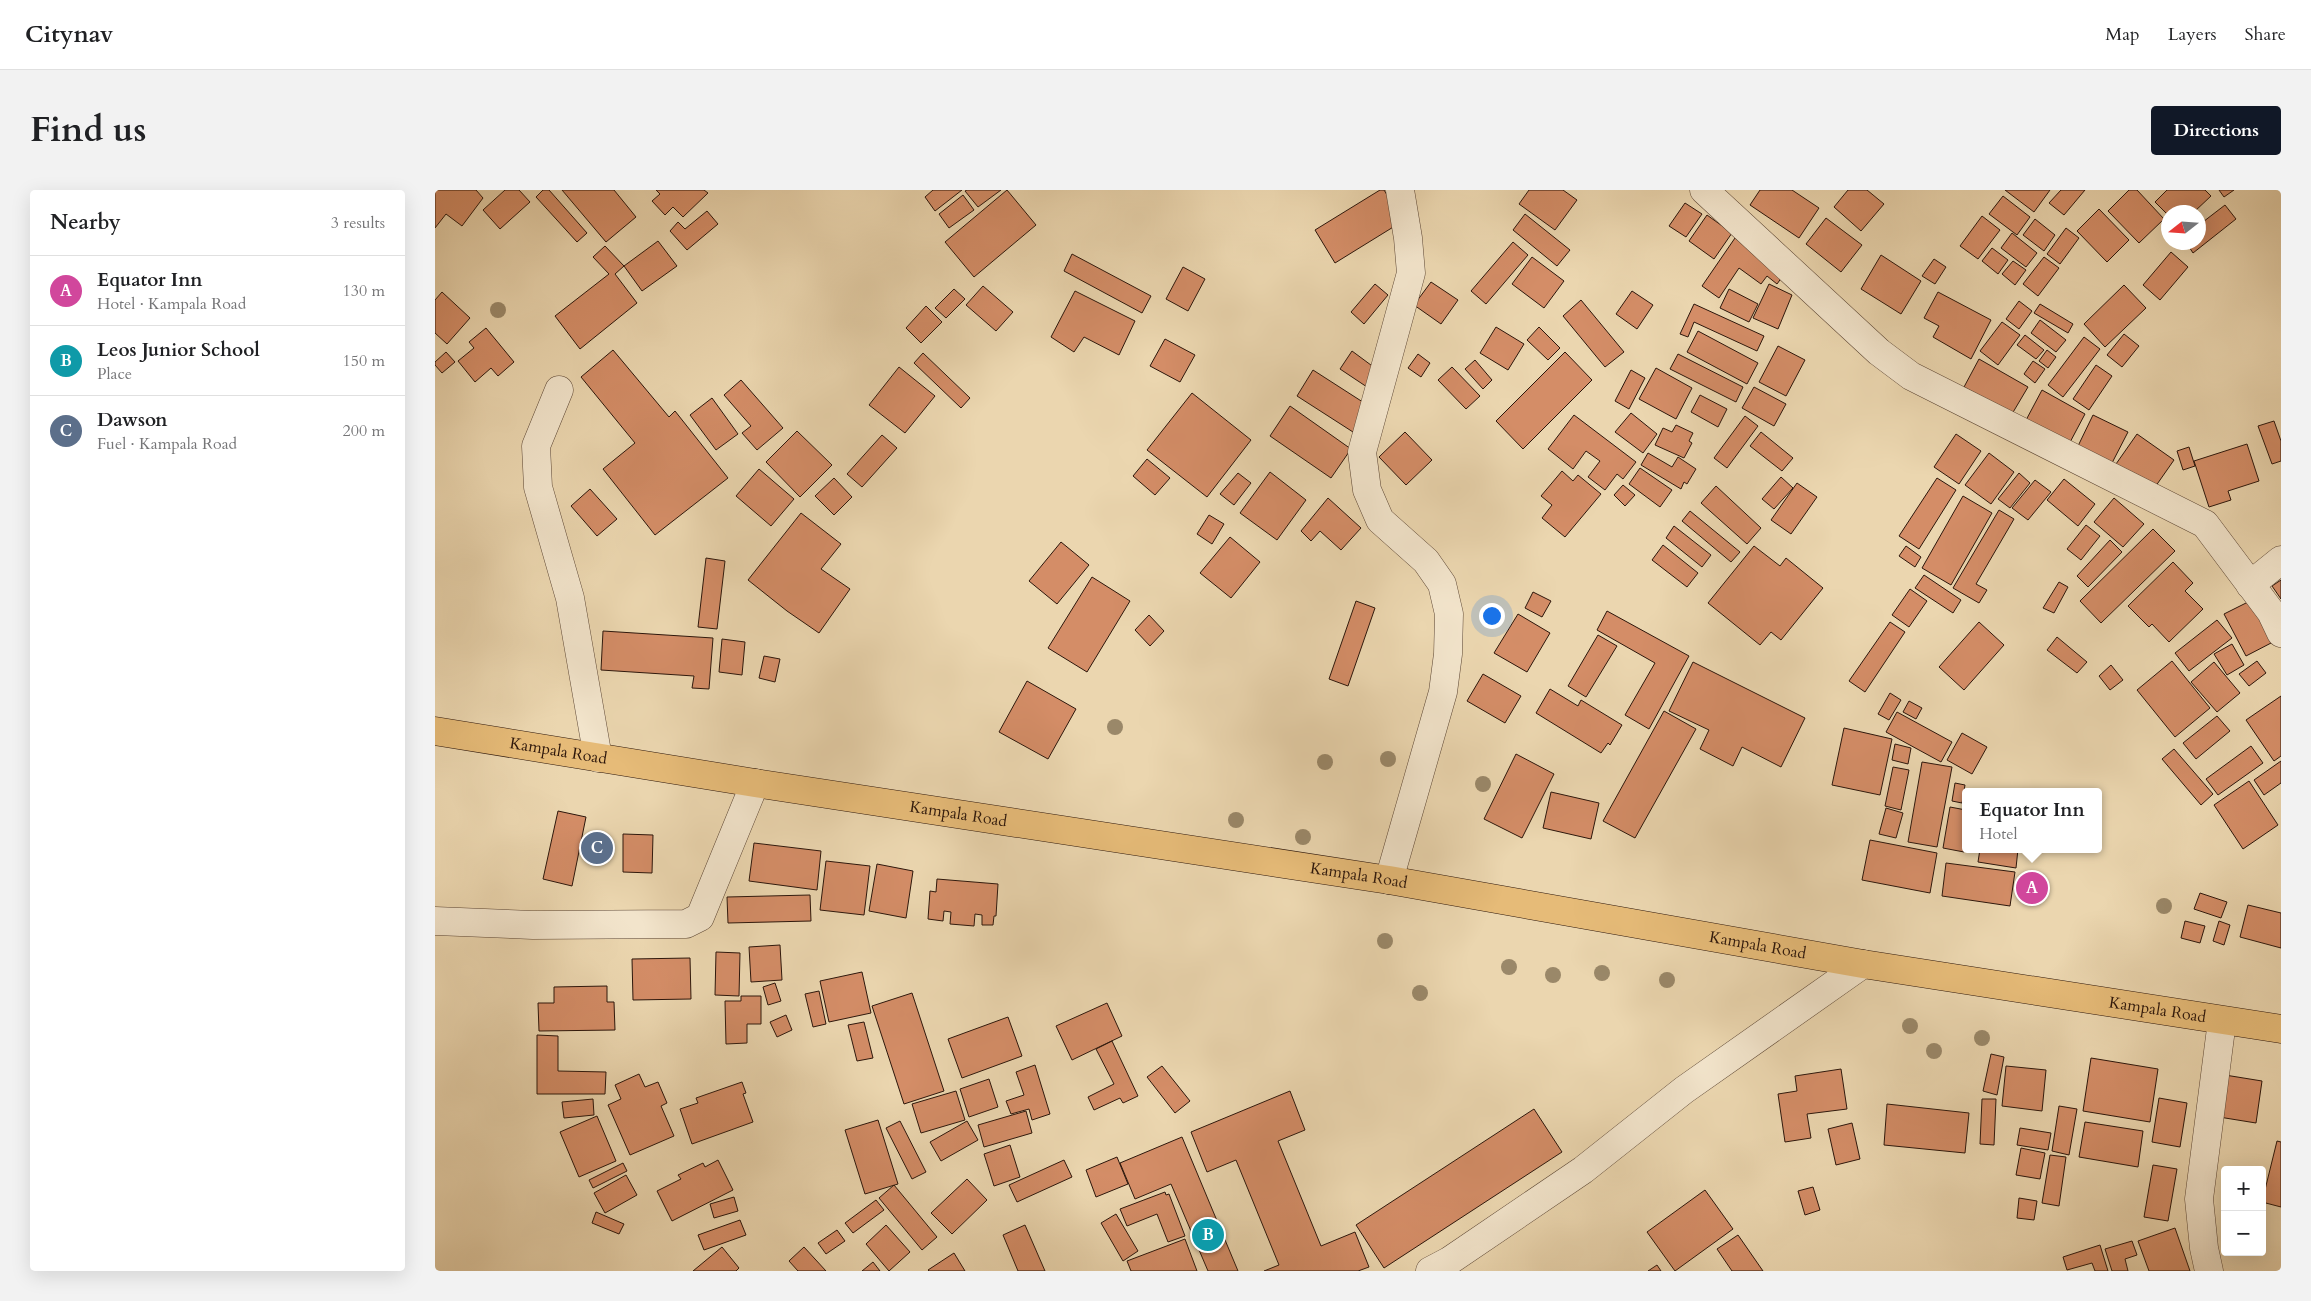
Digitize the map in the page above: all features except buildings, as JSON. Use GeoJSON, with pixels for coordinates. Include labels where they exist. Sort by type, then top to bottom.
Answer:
{"type":"FeatureCollection","features":[{"type":"Feature","properties":{"kind":"main road","name":"Kampala Road"},"geometry":{"type":"LineString","coordinates":[[435,731],[755,783],[1389,880],[1863,964],[2281,1029]]}},
{"type":"Feature","properties":{"kind":"street"},"geometry":{"type":"LineString","coordinates":[[1389,880],[1443,692],[1448,654],[1449,622],[1442,584],[1426,561],[1380,520],[1367,490],[1362,452],[1377,404],[1411,273],[1408,238],[1400,190]]}},
{"type":"Feature","properties":{"kind":"street"},"geometry":{"type":"LineString","coordinates":[[1704,190],[1879,352],[1911,376],[2205,524],[2271,612],[2281,634]]}},
{"type":"Feature","properties":{"kind":"street"},"geometry":{"type":"LineString","coordinates":[[559,390],[536,446],[538,487],[570,598],[598,758]]}},
{"type":"Feature","properties":{"kind":"street"},"geometry":{"type":"LineString","coordinates":[[2250,585],[2281,560]]}},
{"type":"Feature","properties":{"kind":"street"},"geometry":{"type":"LineString","coordinates":[[435,921],[533,925],[686,924],[700,917],[755,783]]}},
{"type":"Feature","properties":{"kind":"street"},"geometry":{"type":"LineString","coordinates":[[1430,1271],[1449,1261],[1583,1170],[1684,1090],[1863,964]]}},
{"type":"Feature","properties":{"kind":"street"},"geometry":{"type":"LineString","coordinates":[[2209,1271],[2204,1248],[2199,1199],[2222,1021]]}},
{"type":"Feature","properties":{"kind":"place","name":"Dawson"},"geometry":{"type":"Point","coordinates":[597,848]}},
{"type":"Feature","properties":{"kind":"place","name":"Equator Inn"},"geometry":{"type":"Point","coordinates":[2032,888]}},
{"type":"Feature","properties":{"kind":"place","name":"Leos Junior School"},"geometry":{"type":"Point","coordinates":[1208,1235]}}]}
